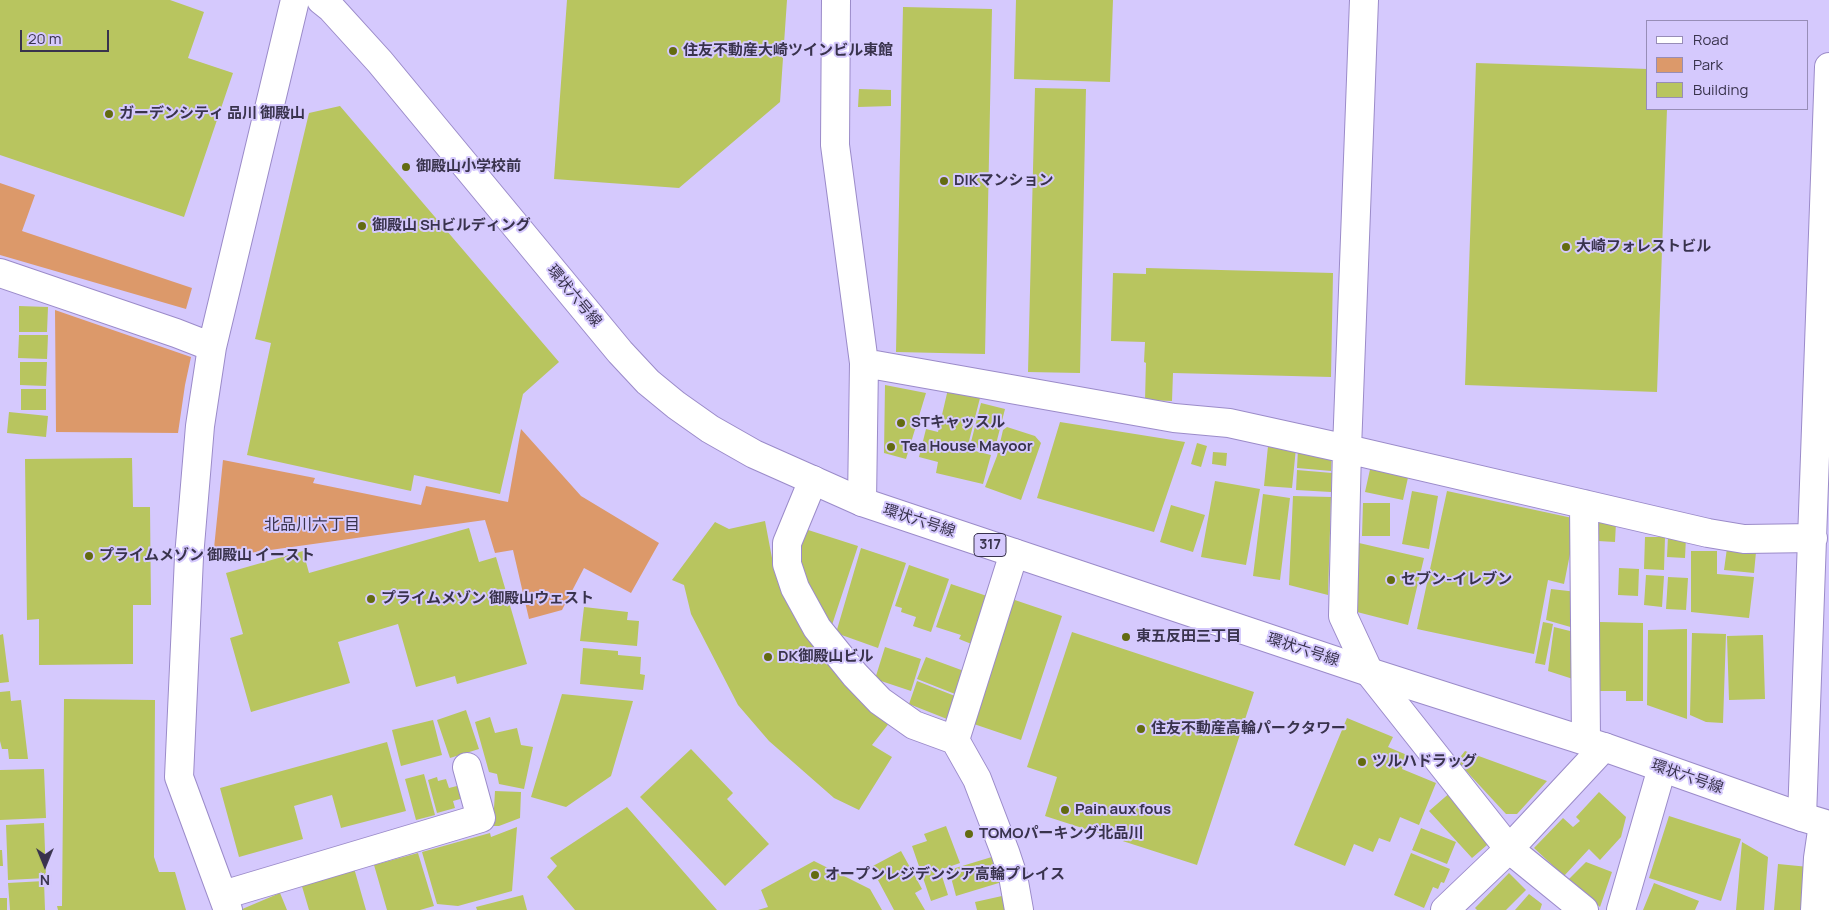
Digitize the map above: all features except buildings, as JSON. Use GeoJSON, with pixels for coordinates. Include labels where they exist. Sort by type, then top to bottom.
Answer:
{"type":"FeatureCollection","features":[{"type":"Feature","properties":{"kind":"street"},"geometry":{"type":"LineString","coordinates":[[295,0],[212,348],[200,426],[189,557],[180,777],[225,903],[481,818],[467,767]]}},
{"type":"Feature","properties":{"kind":"street","name":"環状六号線"},"geometry":{"type":"LineString","coordinates":[[321,0],[331,8],[380,62],[620,352],[648,382],[710,430],[754,454],[862,502],[1369,672],[1595,744],[1818,822]]}},
{"type":"Feature","properties":{"kind":"street"},"geometry":{"type":"LineString","coordinates":[[836,0],[835,145],[864,363],[862,502]]}},
{"type":"Feature","properties":{"kind":"street"},"geometry":{"type":"LineString","coordinates":[[1364,0],[1347,449],[1343,616],[1369,672],[1509,849],[1584,910]]}},
{"type":"Feature","properties":{"kind":"street"},"geometry":{"type":"LineString","coordinates":[[1815,910],[1818,822],[1813,538],[1822,449],[1829,67]]}},
{"type":"Feature","properties":{"kind":"street"},"geometry":{"type":"LineString","coordinates":[[0,273],[176,333],[212,348]]}},
{"type":"Feature","properties":{"kind":"street"},"geometry":{"type":"LineString","coordinates":[[864,363],[1174,418],[1229,423],[1708,533],[1744,539],[1813,538]]}},
{"type":"Feature","properties":{"kind":"street"},"geometry":{"type":"LineString","coordinates":[[812,480],[787,543],[787,564],[794,588],[817,628],[842,660],[880,701],[914,725],[955,740],[977,779],[1005,852],[1013,876],[1019,910]]}},
{"type":"Feature","properties":{"kind":"street"},"geometry":{"type":"LineString","coordinates":[[1445,910],[1509,849],[1595,744],[1584,504]]}},
{"type":"Feature","properties":{"kind":"street"},"geometry":{"type":"LineString","coordinates":[[955,740],[1014,553]]}},
{"type":"Feature","properties":{"kind":"street"},"geometry":{"type":"LineString","coordinates":[[1620,910],[1662,768]]}},
{"type":"Feature","properties":{"kind":"green space"},"geometry":{"type":"Polygon","coordinates":[[[0,183],[35,195],[22,231],[192,288],[186,309],[0,255],[0,183]]]}},
{"type":"Feature","properties":{"kind":"green space"},"geometry":{"type":"Polygon","coordinates":[[[55,310],[191,357],[178,433],[56,432],[55,310]]]}},
{"type":"Feature","properties":{"kind":"green space"},"geometry":{"type":"Polygon","coordinates":[[[521,429],[581,496],[659,543],[631,593],[584,568],[562,610],[529,619],[513,550],[495,553],[485,520],[213,558],[223,460],[315,478],[313,483],[421,505],[426,486],[508,502],[521,429]]]}},
{"type":"Feature","properties":{"kind":"place","name":"住友不動産大崎ツインビル東館"},"geometry":{"type":"Point","coordinates":[673,51]}},
{"type":"Feature","properties":{"kind":"place","name":"ガーデンシティ 品川 御殿山"},"geometry":{"type":"Point","coordinates":[109,114]}},
{"type":"Feature","properties":{"kind":"place","name":"御殿山小学校前"},"geometry":{"type":"Point","coordinates":[406,167]}},
{"type":"Feature","properties":{"kind":"place","name":"DIKマンション"},"geometry":{"type":"Point","coordinates":[944,181]}},
{"type":"Feature","properties":{"kind":"place","name":"御殿山 SHビルディング"},"geometry":{"type":"Point","coordinates":[362,226]}},
{"type":"Feature","properties":{"kind":"place","name":"大崎フォレストビル"},"geometry":{"type":"Point","coordinates":[1566,247]}},
{"type":"Feature","properties":{"kind":"place","name":"STキャッスル"},"geometry":{"type":"Point","coordinates":[901,423]}},
{"type":"Feature","properties":{"kind":"place","name":"Tea House Mayoor"},"geometry":{"type":"Point","coordinates":[891,447]}},
{"type":"Feature","properties":{"kind":"place","name":"プライムメゾン 御殿山 イースト"},"geometry":{"type":"Point","coordinates":[89,556]}},
{"type":"Feature","properties":{"kind":"place","name":"セブン-イレブン"},"geometry":{"type":"Point","coordinates":[1391,580]}},
{"type":"Feature","properties":{"kind":"place","name":"プライムメゾン 御殿山ウェスト"},"geometry":{"type":"Point","coordinates":[371,599]}},
{"type":"Feature","properties":{"kind":"place","name":"東五反田三丁目"},"geometry":{"type":"Point","coordinates":[1126,637]}},
{"type":"Feature","properties":{"kind":"place","name":"DK御殿山ビル"},"geometry":{"type":"Point","coordinates":[768,657]}},
{"type":"Feature","properties":{"kind":"place","name":"住友不動産高輪パークタワー"},"geometry":{"type":"Point","coordinates":[1141,729]}},
{"type":"Feature","properties":{"kind":"place","name":"ツルハドラッグ"},"geometry":{"type":"Point","coordinates":[1362,762]}},
{"type":"Feature","properties":{"kind":"place","name":"Pain aux fous"},"geometry":{"type":"Point","coordinates":[1065,810]}},
{"type":"Feature","properties":{"kind":"place","name":"TOMOパーキング北品川"},"geometry":{"type":"Point","coordinates":[969,834]}},
{"type":"Feature","properties":{"kind":"place","name":"オープンレジデンシア高輪プレイス"},"geometry":{"type":"Point","coordinates":[815,875]}},
{"type":"Feature","properties":{"kind":"district","name":"北品川六丁目"},"geometry":{"type":"Point","coordinates":[312,526]}}]}
